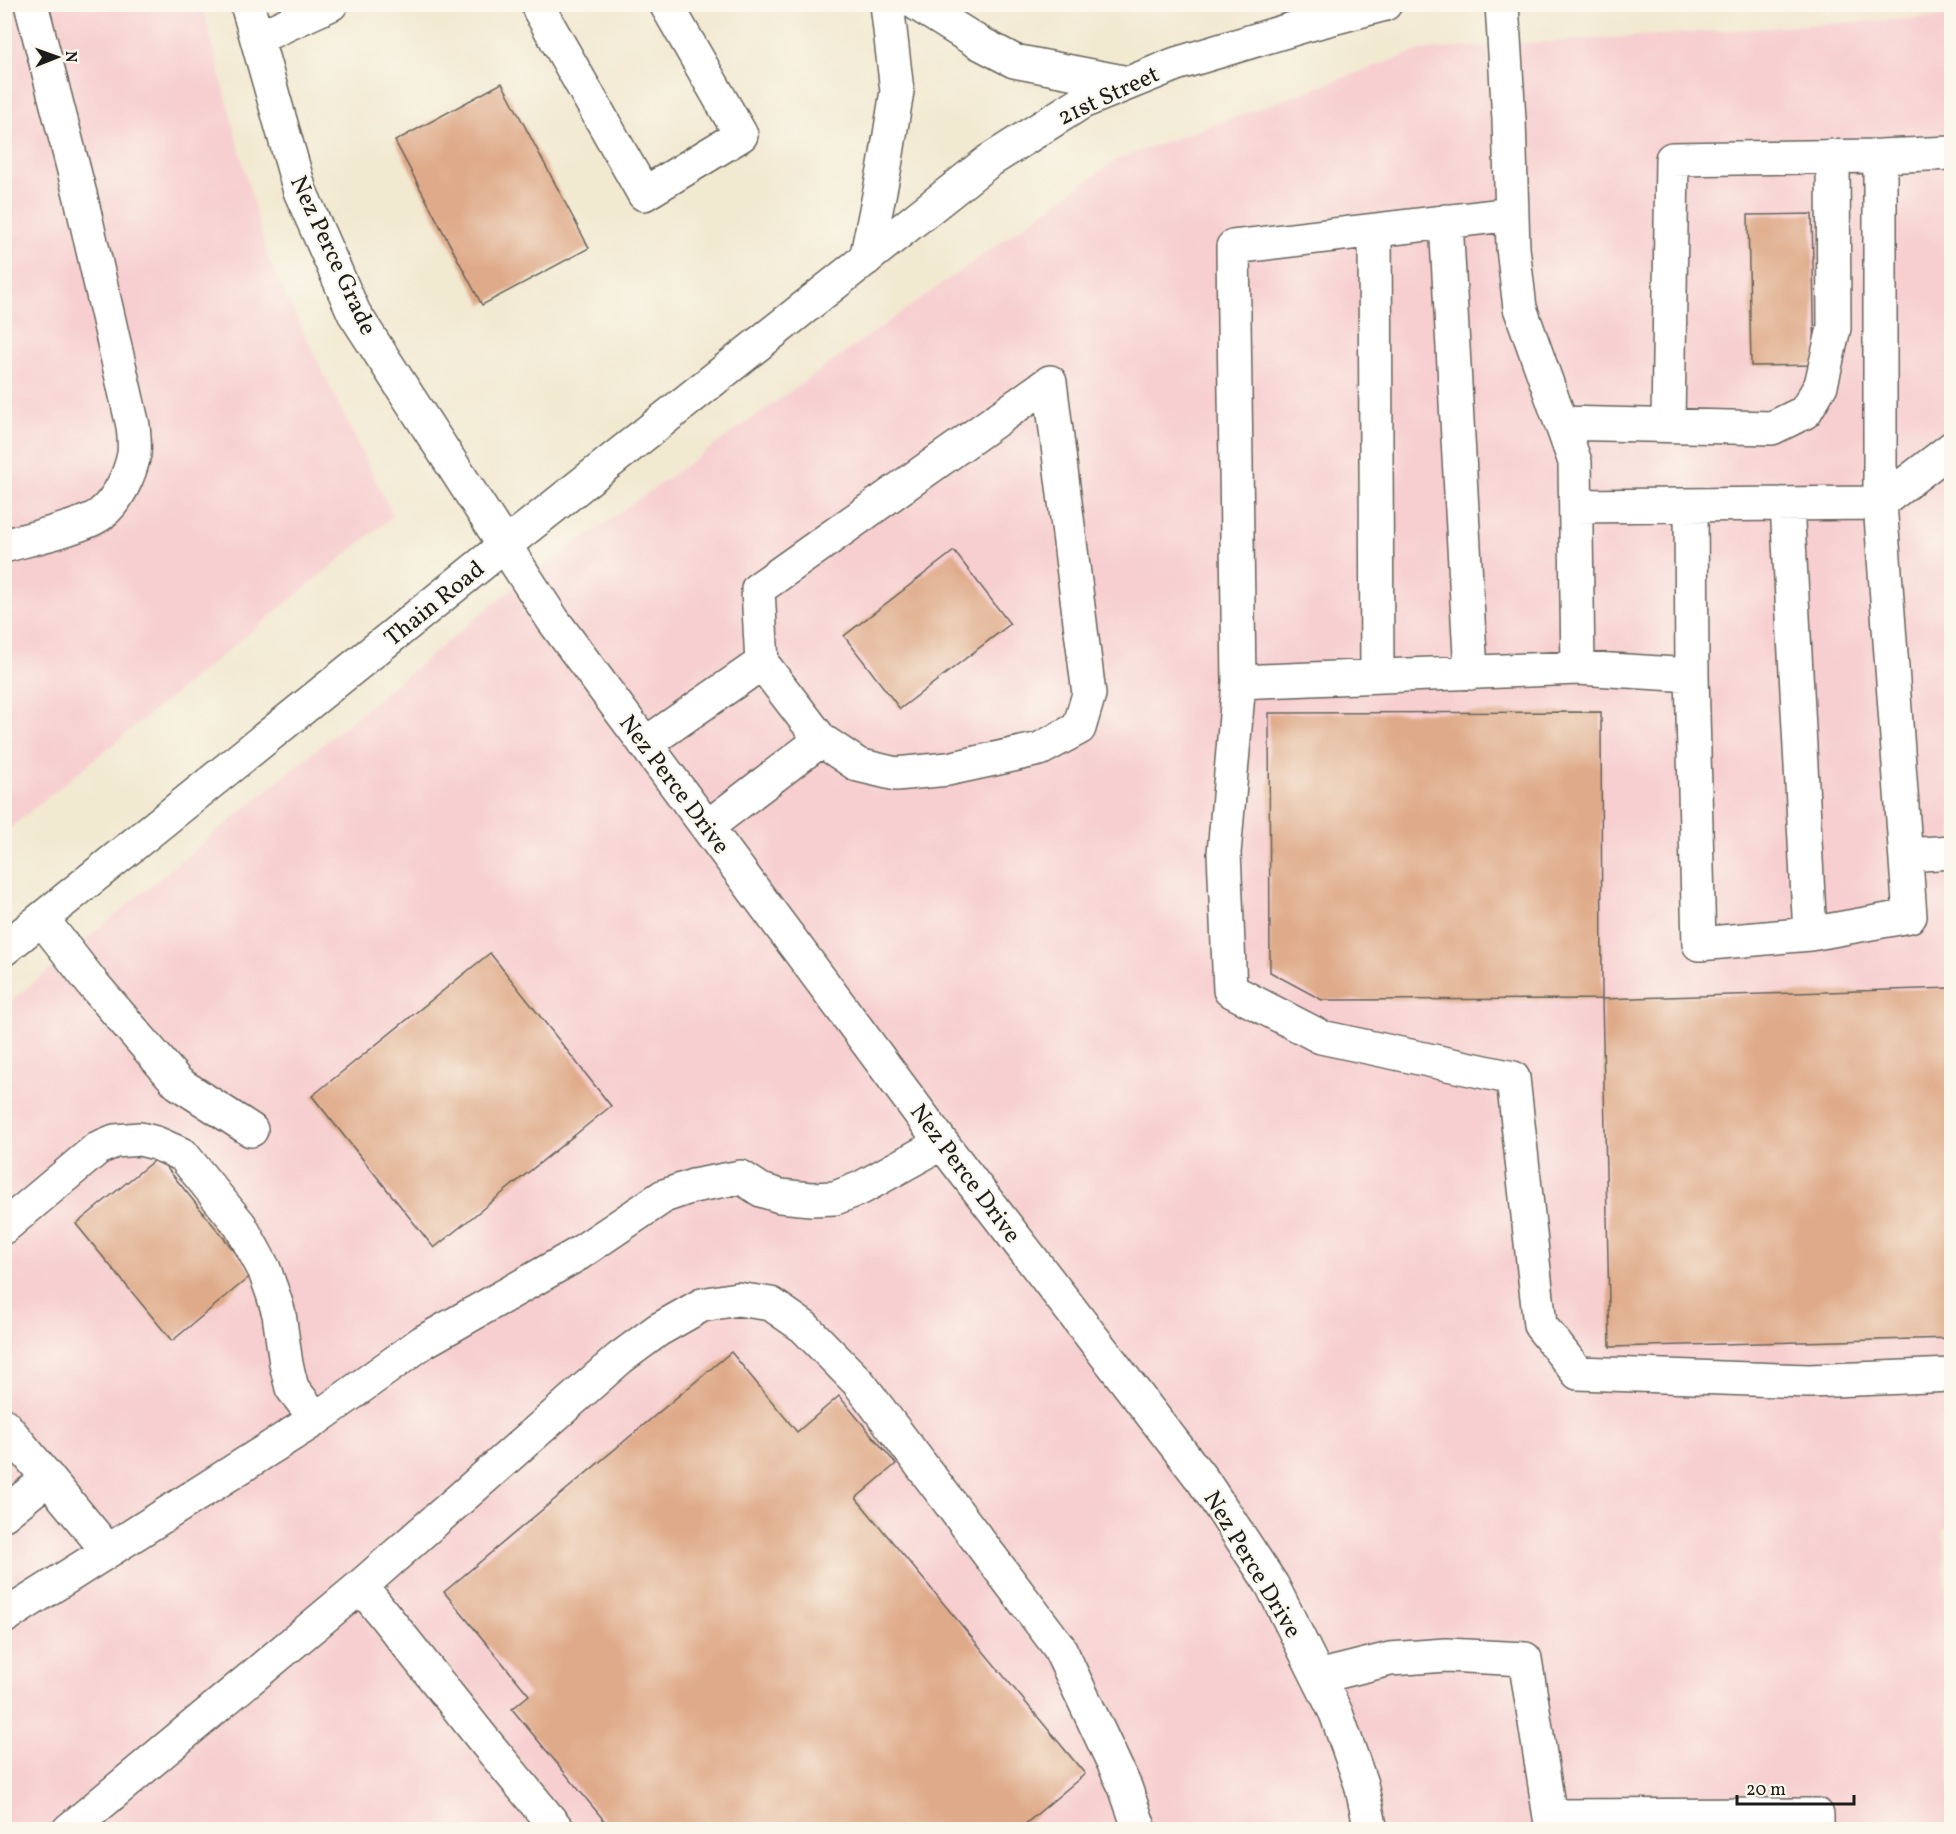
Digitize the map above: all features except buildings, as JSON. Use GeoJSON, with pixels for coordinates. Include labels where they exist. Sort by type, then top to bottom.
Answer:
{"type":"FeatureCollection","features":[{"type":"Feature","properties":{"kind":"street"},"geometry":{"type":"LineString","coordinates":[[4,546],[83,523],[101,514],[116,497],[128,476],[134,452],[133,426],[81,198],[31,4]]}},
{"type":"Feature","properties":{"kind":"street","name":"Nez Perce Grade"},"geometry":{"type":"LineString","coordinates":[[247,4],[300,192],[354,313],[504,546]]}},
{"type":"Feature","properties":{"kind":"street"},"geometry":{"type":"LineString","coordinates":[[257,38],[331,4]]}},
{"type":"Feature","properties":{"kind":"street"},"geometry":{"type":"LineString","coordinates":[[544,4],[539,9],[644,195],[741,135],[666,4]]}},
{"type":"Feature","properties":{"kind":"street"},"geometry":{"type":"LineString","coordinates":[[866,258],[885,166],[897,91],[887,4]]}},
{"type":"Feature","properties":{"kind":"street"},"geometry":{"type":"LineString","coordinates":[[917,4],[976,41],[1014,61],[1128,83]]}},
{"type":"Feature","properties":{"kind":"street","name":"21st Street"},"geometry":{"type":"LineString","coordinates":[[866,258],[989,161],[1082,102],[1176,64],[1385,4]]}},
{"type":"Feature","properties":{"kind":"street"},"geometry":{"type":"LineString","coordinates":[[1502,4],[1509,120],[1512,248],[1520,308],[1575,462],[1578,668]]}},
{"type":"Feature","properties":{"kind":"street"},"geometry":{"type":"LineString","coordinates":[[1668,424],[1672,159],[1952,153]]}},
{"type":"Feature","properties":{"kind":"street"},"geometry":{"type":"LineString","coordinates":[[1561,423],[1772,428],[1805,412],[1821,385],[1834,328],[1833,156]]}},
{"type":"Feature","properties":{"kind":"street"},"geometry":{"type":"LineString","coordinates":[[1691,505],[1692,675],[1699,944],[1810,934],[1910,916],[1880,503],[1880,156]]}},
{"type":"Feature","properties":{"kind":"street"},"geometry":{"type":"LineString","coordinates":[[1512,213],[1233,247],[1239,682],[1224,853],[1230,990],[1321,1037],[1513,1078],[1540,1325],[1578,1373],[1809,1381],[1952,1374]]}},
{"type":"Feature","properties":{"kind":"street"},"geometry":{"type":"LineString","coordinates":[[1446,221],[1470,673]]}},
{"type":"Feature","properties":{"kind":"street"},"geometry":{"type":"LineString","coordinates":[[1375,230],[1377,676]]}},
{"type":"Feature","properties":{"kind":"street","name":"Thain Road"},"geometry":{"type":"LineString","coordinates":[[4,949],[866,258]]}},
{"type":"Feature","properties":{"kind":"street"},"geometry":{"type":"LineString","coordinates":[[1050,382],[1089,694],[1079,728],[1040,749],[948,769],[896,774],[858,765],[821,740],[762,663],[758,589],[1050,382]]}},
{"type":"Feature","properties":{"kind":"street"},"geometry":{"type":"LineString","coordinates":[[1576,506],[1880,503],[1952,447]]}},
{"type":"Feature","properties":{"kind":"street"},"geometry":{"type":"LineString","coordinates":[[1787,504],[1810,934]]}},
{"type":"Feature","properties":{"kind":"street","name":"Nez Perce Drive"},"geometry":{"type":"LineString","coordinates":[[504,546],[553,620],[942,1143],[1204,1482],[1272,1585],[1336,1713],[1357,1774],[1371,1830]]}},
{"type":"Feature","properties":{"kind":"street"},"geometry":{"type":"LineString","coordinates":[[645,744],[762,663]]}},
{"type":"Feature","properties":{"kind":"street"},"geometry":{"type":"LineString","coordinates":[[1239,682],[1578,668],[1692,675]]}},
{"type":"Feature","properties":{"kind":"street"},"geometry":{"type":"LineString","coordinates":[[707,827],[821,740]]}},
{"type":"Feature","properties":{"kind":"street"},"geometry":{"type":"LineString","coordinates":[[1906,855],[1952,852]]}},
{"type":"Feature","properties":{"kind":"street"},"geometry":{"type":"LineString","coordinates":[[42,919],[92,983],[178,1083],[251,1130]]}},
{"type":"Feature","properties":{"kind":"street"},"geometry":{"type":"LineString","coordinates":[[4,1227],[98,1148],[115,1141],[140,1139],[156,1143],[183,1155],[240,1225],[252,1244],[264,1269],[279,1314],[292,1388],[316,1419]]}},
{"type":"Feature","properties":{"kind":"street"},"geometry":{"type":"LineString","coordinates":[[4,1617],[316,1419],[423,1342],[578,1254],[664,1196],[693,1186],[741,1178],[761,1190],[780,1196],[811,1199],[835,1198],[861,1188],[942,1143]]}},
{"type":"Feature","properties":{"kind":"street"},"geometry":{"type":"LineString","coordinates":[[69,1830],[361,1586],[620,1358],[658,1330],[702,1305],[737,1299],[771,1304],[804,1327],[859,1383],[1059,1647],[1125,1786],[1140,1830]]}},
{"type":"Feature","properties":{"kind":"street"},"geometry":{"type":"LineString","coordinates":[[4,1425],[108,1551]]}},
{"type":"Feature","properties":{"kind":"street"},"geometry":{"type":"LineString","coordinates":[[4,1514],[48,1478]]}},
{"type":"Feature","properties":{"kind":"street"},"geometry":{"type":"LineString","coordinates":[[361,1586],[558,1830]]}},
{"type":"Feature","properties":{"kind":"street"},"geometry":{"type":"LineString","coordinates":[[1318,1677],[1390,1659],[1446,1655],[1526,1659],[1551,1823],[1817,1815],[1817,1830]]}},
{"type":"Feature","properties":{"kind":"shaded area"},"geometry":{"type":"Polygon","coordinates":[[[5,5],[202,5],[268,259],[393,516],[5,832],[5,5]]]}},
{"type":"Feature","properties":{"kind":"shaded area"},"geometry":{"type":"Polygon","coordinates":[[[1951,16],[1952,1528],[1943,1528],[1951,1829],[5,1830],[5,1006],[509,591],[1118,159],[1421,50],[1951,16]]]}}]}
